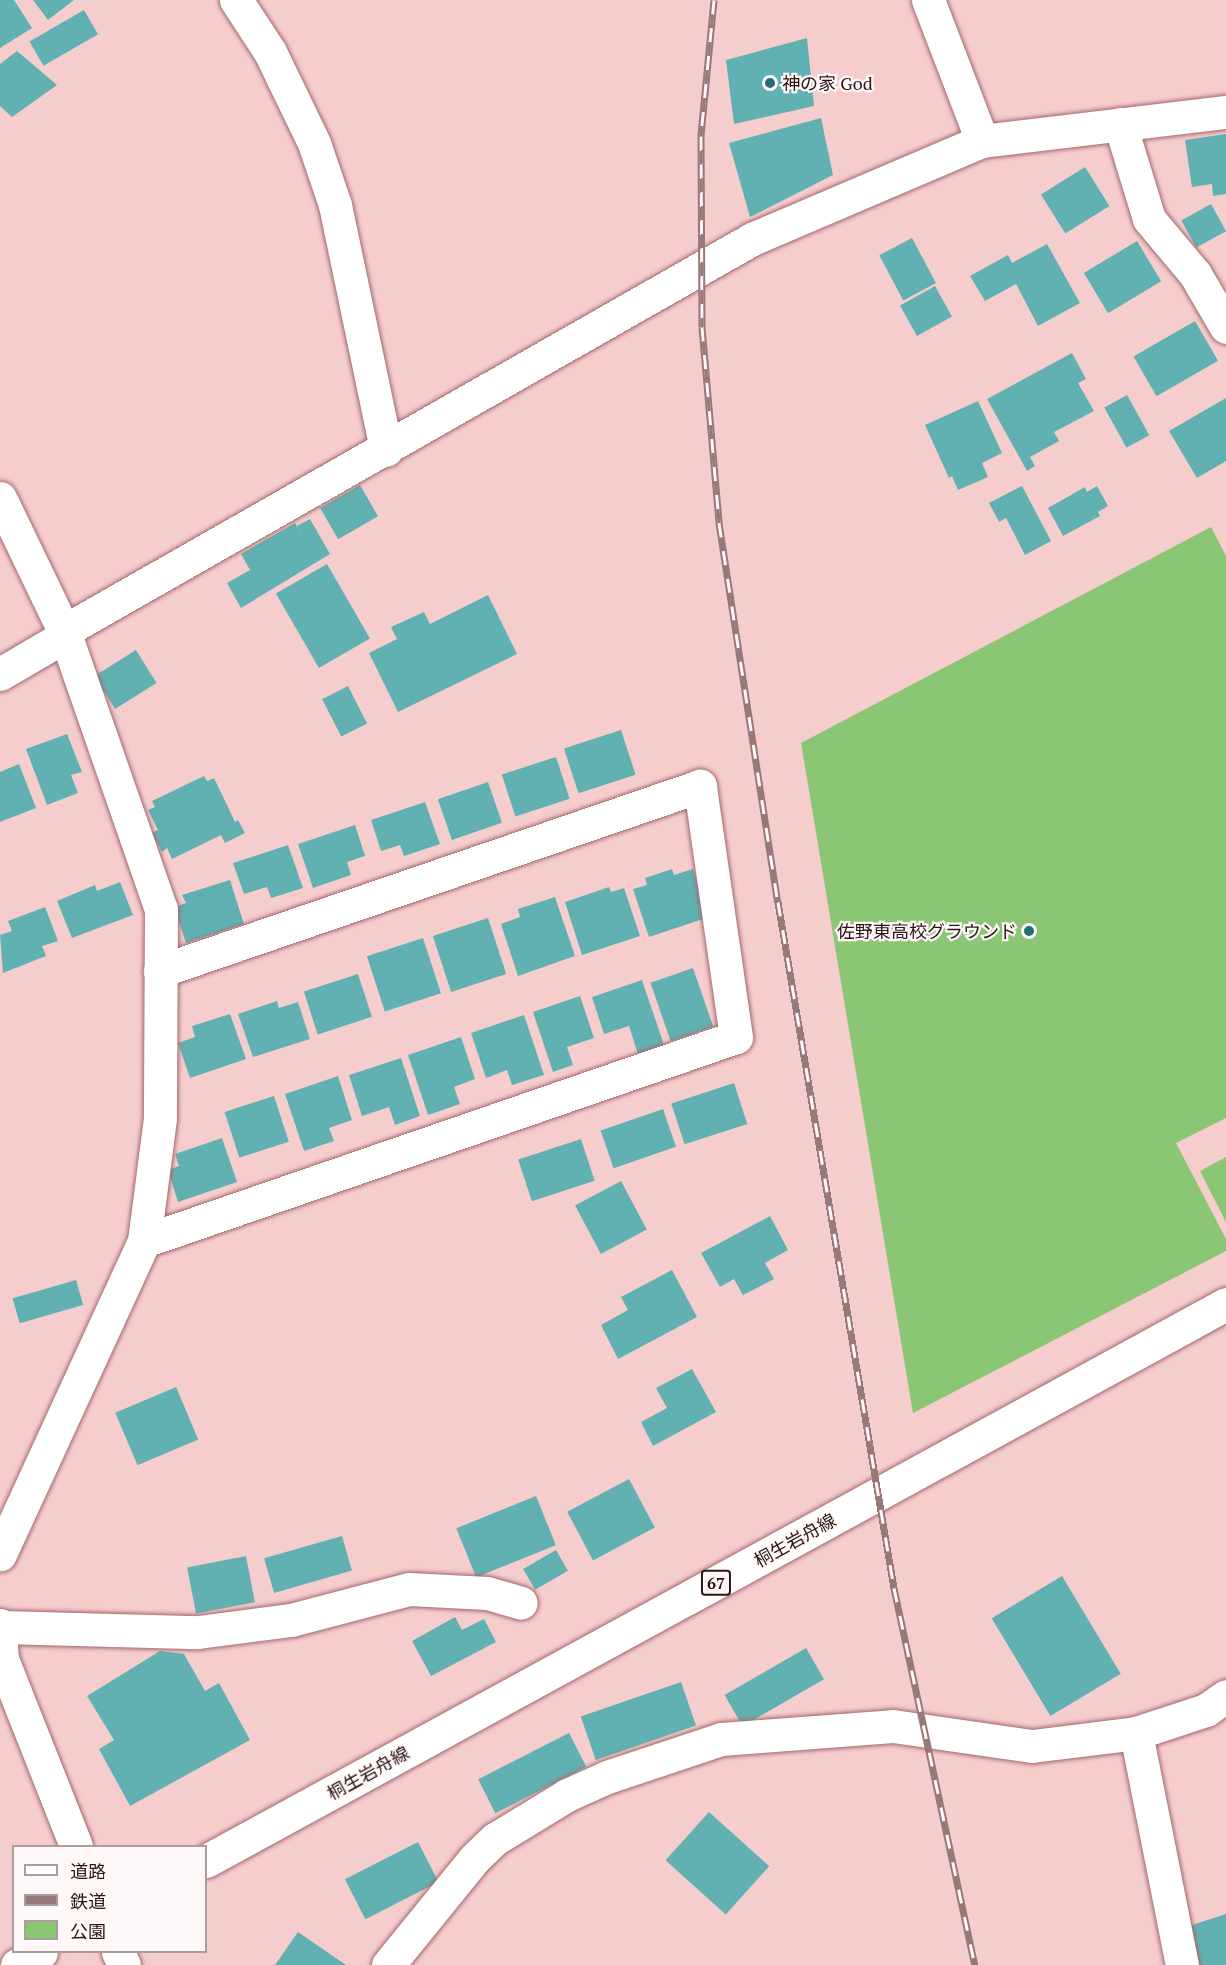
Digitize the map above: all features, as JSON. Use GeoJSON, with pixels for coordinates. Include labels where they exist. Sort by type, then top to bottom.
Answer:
{"type":"FeatureCollection","features":[{"type":"Feature","properties":{"kind":"street"},"geometry":{"type":"LineString","coordinates":[[236,0],[275,62],[314,143],[335,205],[386,450]]}},
{"type":"Feature","properties":{"kind":"street"},"geometry":{"type":"LineString","coordinates":[[928,0],[982,141]]}},
{"type":"Feature","properties":{"kind":"street"},"geometry":{"type":"LineString","coordinates":[[0,674],[65,634],[752,239],[982,141],[1226,112]]}},
{"type":"Feature","properties":{"kind":"street"},"geometry":{"type":"LineString","coordinates":[[1120,124],[1149,219],[1195,274],[1226,327]]}},
{"type":"Feature","properties":{"kind":"street"},"geometry":{"type":"LineString","coordinates":[[0,498],[65,634],[161,909],[160,1118],[144,1241],[0,1554]]}},
{"type":"Feature","properties":{"kind":"street"},"geometry":{"type":"LineString","coordinates":[[144,1241],[736,1037],[700,786],[160,971]]}},
{"type":"Feature","properties":{"kind":"street","name":"桐生岩舟線"},"geometry":{"type":"LineString","coordinates":[[207,1860],[1226,1304]]}},
{"type":"Feature","properties":{"kind":"street"},"geometry":{"type":"LineString","coordinates":[[76,1845],[2,1659],[1,1626],[198,1632],[291,1620],[409,1589],[487,1593],[521,1603]]}},
{"type":"Feature","properties":{"kind":"street"},"geometry":{"type":"LineString","coordinates":[[388,1965],[474,1859],[495,1839],[567,1795],[607,1777],[721,1739],[893,1726],[1032,1746],[1136,1733],[1206,1710],[1226,1696]]}},
{"type":"Feature","properties":{"kind":"street"},"geometry":{"type":"LineString","coordinates":[[1136,1733],[1182,1965]]}},
{"type":"Feature","properties":{"kind":"street"},"geometry":{"type":"LineString","coordinates":[[17,1965],[39,1953]]}},
{"type":"Feature","properties":{"kind":"green space","name":"佐野東高校グラウンド"},"geometry":{"type":"Polygon","coordinates":[[[1211,527],[1226,556],[1226,1118],[1176,1143],[1226,1239],[1226,1251],[913,1413],[801,743],[1211,527]]]}},
{"type":"Feature","properties":{"kind":"green space"},"geometry":{"type":"Polygon","coordinates":[[[1226,1157],[1226,1222],[1200,1171],[1226,1157]]]}},
{"type":"Feature","properties":{"kind":"building"},"geometry":{"type":"Polygon","coordinates":[[[0,0],[14,0],[32,28],[0,48],[0,0]]]}},
{"type":"Feature","properties":{"kind":"building"},"geometry":{"type":"Polygon","coordinates":[[[33,0],[74,0],[48,20],[33,0]]]}},
{"type":"Feature","properties":{"kind":"building"},"geometry":{"type":"Polygon","coordinates":[[[84,10],[98,34],[43,66],[29,42],[84,10]]]}},
{"type":"Feature","properties":{"kind":"building","name":"神の家 God"},"geometry":{"type":"Polygon","coordinates":[[[807,38],[814,106],[734,124],[726,60],[807,38]]]}},
{"type":"Feature","properties":{"kind":"building"},"geometry":{"type":"Polygon","coordinates":[[[17,51],[57,85],[12,117],[0,106],[0,64],[17,51]]]}},
{"type":"Feature","properties":{"kind":"building"},"geometry":{"type":"Polygon","coordinates":[[[821,118],[833,175],[750,217],[729,143],[821,118]]]}},
{"type":"Feature","properties":{"kind":"building"},"geometry":{"type":"Polygon","coordinates":[[[1226,134],[1226,194],[1213,196],[1212,184],[1192,187],[1185,140],[1226,134]]]}},
{"type":"Feature","properties":{"kind":"building"},"geometry":{"type":"Polygon","coordinates":[[[1085,167],[1109,206],[1065,234],[1041,195],[1085,167]]]}},
{"type":"Feature","properties":{"kind":"building"},"geometry":{"type":"Polygon","coordinates":[[[1211,204],[1226,231],[1196,248],[1181,220],[1211,204]]]}},
{"type":"Feature","properties":{"kind":"building"},"geometry":{"type":"Polygon","coordinates":[[[912,238],[936,283],[903,300],[879,255],[912,238]]]}},
{"type":"Feature","properties":{"kind":"building"},"geometry":{"type":"Polygon","coordinates":[[[1137,241],[1161,281],[1108,313],[1084,273],[1137,241]]]}},
{"type":"Feature","properties":{"kind":"building"},"geometry":{"type":"Polygon","coordinates":[[[1047,244],[1080,303],[1038,326],[1016,284],[985,301],[970,276],[1008,255],[1012,263],[1047,244]]]}},
{"type":"Feature","properties":{"kind":"building"},"geometry":{"type":"Polygon","coordinates":[[[935,286],[952,317],[917,336],[900,305],[935,286]]]}},
{"type":"Feature","properties":{"kind":"building"},"geometry":{"type":"Polygon","coordinates":[[[1195,321],[1218,361],[1157,396],[1134,356],[1195,321]]]}},
{"type":"Feature","properties":{"kind":"building"},"geometry":{"type":"Polygon","coordinates":[[[1072,353],[1086,379],[1078,383],[1094,411],[1054,432],[1059,441],[1030,457],[1035,466],[1027,471],[987,399],[1072,353]]]}},
{"type":"Feature","properties":{"kind":"building"},"geometry":{"type":"Polygon","coordinates":[[[1127,395],[1149,435],[1127,448],[1104,408],[1127,395]]]}},
{"type":"Feature","properties":{"kind":"building"},"geometry":{"type":"Polygon","coordinates":[[[1226,398],[1226,461],[1197,478],[1169,431],[1226,398]]]}},
{"type":"Feature","properties":{"kind":"building"},"geometry":{"type":"Polygon","coordinates":[[[978,401],[1002,453],[982,463],[988,477],[958,490],[952,476],[949,478],[925,425],[978,401]]]}},
{"type":"Feature","properties":{"kind":"building"},"geometry":{"type":"Polygon","coordinates":[[[360,485],[378,516],[338,539],[320,508],[360,485]]]}},
{"type":"Feature","properties":{"kind":"building"},"geometry":{"type":"Polygon","coordinates":[[[1022,486],[1051,541],[1025,555],[1006,518],[999,522],[989,503],[1022,486]]]}},
{"type":"Feature","properties":{"kind":"building"},"geometry":{"type":"Polygon","coordinates":[[[1097,486],[1108,506],[1098,512],[1100,516],[1063,536],[1048,508],[1085,487],[1087,492],[1097,486]]]}},
{"type":"Feature","properties":{"kind":"building"},"geometry":{"type":"Polygon","coordinates":[[[310,519],[330,554],[241,608],[227,583],[250,570],[241,554],[295,523],[303,537],[297,526],[310,519]]]}},
{"type":"Feature","properties":{"kind":"building"},"geometry":{"type":"Polygon","coordinates":[[[327,564],[370,638],[319,668],[276,594],[327,564]]]}},
{"type":"Feature","properties":{"kind":"building"},"geometry":{"type":"Polygon","coordinates":[[[488,595],[517,654],[398,712],[369,653],[397,639],[391,627],[424,612],[430,624],[488,595]]]}},
{"type":"Feature","properties":{"kind":"building"},"geometry":{"type":"Polygon","coordinates":[[[136,650],[157,683],[115,709],[94,676],[136,650]]]}},
{"type":"Feature","properties":{"kind":"building"},"geometry":{"type":"Polygon","coordinates":[[[348,686],[367,723],[341,737],[322,699],[348,686]]]}},
{"type":"Feature","properties":{"kind":"building"},"geometry":{"type":"Polygon","coordinates":[[[621,730],[636,775],[578,793],[564,749],[621,730]]]}},
{"type":"Feature","properties":{"kind":"building"},"geometry":{"type":"Polygon","coordinates":[[[67,734],[82,772],[71,775],[78,793],[47,805],[26,749],[67,734]]]}},
{"type":"Feature","properties":{"kind":"building"},"geometry":{"type":"Polygon","coordinates":[[[556,757],[570,799],[515,816],[502,775],[556,757]]]}},
{"type":"Feature","properties":{"kind":"building"},"geometry":{"type":"Polygon","coordinates":[[[19,764],[36,808],[0,822],[0,772],[19,764]]]}},
{"type":"Feature","properties":{"kind":"building"},"geometry":{"type":"Polygon","coordinates":[[[204,776],[207,781],[214,778],[235,822],[238,820],[245,833],[225,843],[221,835],[172,859],[167,848],[162,852],[152,833],[158,830],[148,810],[155,807],[152,801],[204,776]]]}},
{"type":"Feature","properties":{"kind":"building"},"geometry":{"type":"Polygon","coordinates":[[[488,782],[502,823],[452,840],[438,799],[488,782]]]}},
{"type":"Feature","properties":{"kind":"building"},"geometry":{"type":"Polygon","coordinates":[[[425,802],[440,844],[404,856],[400,845],[381,851],[371,820],[425,802]]]}},
{"type":"Feature","properties":{"kind":"building"},"geometry":{"type":"Polygon","coordinates":[[[355,825],[365,856],[347,862],[351,875],[313,888],[298,844],[355,825]]]}},
{"type":"Feature","properties":{"kind":"building"},"geometry":{"type":"Polygon","coordinates":[[[288,845],[303,888],[271,898],[267,887],[244,894],[233,863],[288,845]]]}},
{"type":"Feature","properties":{"kind":"building"},"geometry":{"type":"Polygon","coordinates":[[[672,869],[674,875],[693,869],[709,917],[649,937],[633,889],[647,885],[645,878],[672,869]]]}},
{"type":"Feature","properties":{"kind":"building"},"geometry":{"type":"Polygon","coordinates":[[[230,880],[244,924],[186,943],[174,907],[186,903],[182,895],[230,880]]]}},
{"type":"Feature","properties":{"kind":"building"},"geometry":{"type":"Polygon","coordinates":[[[120,882],[133,915],[72,938],[57,901],[95,885],[97,891],[120,882]]]}},
{"type":"Feature","properties":{"kind":"building"},"geometry":{"type":"Polygon","coordinates":[[[609,887],[611,892],[624,888],[640,936],[582,955],[565,902],[609,887]]]}},
{"type":"Feature","properties":{"kind":"building"},"geometry":{"type":"Polygon","coordinates":[[[555,897],[575,956],[518,976],[501,924],[520,917],[518,909],[555,897]]]}},
{"type":"Feature","properties":{"kind":"building"},"geometry":{"type":"Polygon","coordinates":[[[45,907],[58,941],[42,946],[46,956],[3,973],[0,935],[12,931],[8,921],[45,907]]]}},
{"type":"Feature","properties":{"kind":"building"},"geometry":{"type":"Polygon","coordinates":[[[488,918],[506,974],[451,992],[433,936],[488,918]]]}},
{"type":"Feature","properties":{"kind":"building"},"geometry":{"type":"Polygon","coordinates":[[[423,938],[441,993],[385,1011],[367,956],[423,938]]]}},
{"type":"Feature","properties":{"kind":"building"},"geometry":{"type":"Polygon","coordinates":[[[693,968],[713,1027],[671,1041],[650,983],[693,968]]]}},
{"type":"Feature","properties":{"kind":"building"},"geometry":{"type":"Polygon","coordinates":[[[358,974],[372,1017],[318,1034],[304,992],[358,974]]]}},
{"type":"Feature","properties":{"kind":"building"},"geometry":{"type":"Polygon","coordinates":[[[642,980],[665,1048],[639,1057],[629,1026],[604,1034],[592,997],[642,980]]]}},
{"type":"Feature","properties":{"kind":"building"},"geometry":{"type":"Polygon","coordinates":[[[580,996],[594,1038],[567,1047],[573,1065],[553,1072],[533,1012],[580,996]]]}},
{"type":"Feature","properties":{"kind":"building"},"geometry":{"type":"Polygon","coordinates":[[[277,1001],[279,1008],[298,1002],[310,1039],[253,1057],[238,1014],[277,1001]]]}},
{"type":"Feature","properties":{"kind":"building"},"geometry":{"type":"Polygon","coordinates":[[[230,1014],[246,1059],[190,1078],[178,1043],[195,1037],[192,1026],[230,1014]]]}},
{"type":"Feature","properties":{"kind":"building"},"geometry":{"type":"Polygon","coordinates":[[[524,1015],[544,1075],[512,1085],[507,1070],[486,1078],[471,1033],[524,1015]]]}},
{"type":"Feature","properties":{"kind":"building"},"geometry":{"type":"Polygon","coordinates":[[[461,1037],[475,1079],[454,1087],[460,1104],[428,1115],[408,1055],[461,1037]]]}},
{"type":"Feature","properties":{"kind":"building"},"geometry":{"type":"Polygon","coordinates":[[[401,1058],[420,1116],[395,1125],[389,1107],[362,1116],[349,1075],[401,1058]]]}},
{"type":"Feature","properties":{"kind":"building"},"geometry":{"type":"Polygon","coordinates":[[[338,1076],[352,1120],[329,1128],[334,1141],[304,1151],[285,1094],[338,1076]]]}},
{"type":"Feature","properties":{"kind":"building"},"geometry":{"type":"Polygon","coordinates":[[[734,1083],[747,1124],[685,1144],[671,1103],[734,1083]]]}},
{"type":"Feature","properties":{"kind":"building"},"geometry":{"type":"Polygon","coordinates":[[[274,1096],[289,1142],[239,1158],[225,1112],[274,1096]]]}},
{"type":"Feature","properties":{"kind":"building"},"geometry":{"type":"Polygon","coordinates":[[[663,1109],[676,1147],[614,1168],[601,1130],[663,1109]]]}},
{"type":"Feature","properties":{"kind":"building"},"geometry":{"type":"Polygon","coordinates":[[[222,1138],[237,1182],[178,1202],[168,1170],[179,1166],[175,1154],[222,1138]]]}},
{"type":"Feature","properties":{"kind":"building"},"geometry":{"type":"Polygon","coordinates":[[[581,1139],[595,1181],[532,1201],[518,1159],[581,1139]]]}},
{"type":"Feature","properties":{"kind":"building"},"geometry":{"type":"Polygon","coordinates":[[[621,1181],[647,1230],[601,1254],[575,1205],[621,1181]]]}},
{"type":"Feature","properties":{"kind":"building"},"geometry":{"type":"Polygon","coordinates":[[[770,1216],[788,1250],[765,1263],[774,1279],[743,1295],[734,1279],[720,1287],[701,1253],[770,1216]]]}},
{"type":"Feature","properties":{"kind":"building"},"geometry":{"type":"Polygon","coordinates":[[[672,1270],[697,1317],[618,1359],[601,1325],[628,1310],[621,1297],[672,1270]]]}},
{"type":"Feature","properties":{"kind":"building"},"geometry":{"type":"Polygon","coordinates":[[[76,1280],[83,1305],[20,1323],[13,1298],[76,1280]]]}},
{"type":"Feature","properties":{"kind":"building"},"geometry":{"type":"Polygon","coordinates":[[[692,1369],[716,1412],[653,1446],[641,1422],[667,1408],[656,1388],[692,1369]]]}},
{"type":"Feature","properties":{"kind":"building"},"geometry":{"type":"Polygon","coordinates":[[[176,1387],[198,1439],[138,1465],[115,1413],[176,1387]]]}},
{"type":"Feature","properties":{"kind":"building"},"geometry":{"type":"Polygon","coordinates":[[[629,1479],[655,1528],[593,1560],[567,1512],[629,1479]]]}},
{"type":"Feature","properties":{"kind":"building"},"geometry":{"type":"Polygon","coordinates":[[[536,1496],[556,1545],[476,1577],[456,1528],[536,1496]]]}},
{"type":"Feature","properties":{"kind":"building"},"geometry":{"type":"Polygon","coordinates":[[[342,1536],[352,1571],[274,1593],[264,1558],[342,1536]]]}},
{"type":"Feature","properties":{"kind":"building"},"geometry":{"type":"Polygon","coordinates":[[[556,1550],[568,1571],[535,1590],[523,1569],[556,1550]]]}},
{"type":"Feature","properties":{"kind":"building"},"geometry":{"type":"Polygon","coordinates":[[[246,1556],[255,1602],[196,1614],[187,1567],[246,1556]]]}},
{"type":"Feature","properties":{"kind":"building"},"geometry":{"type":"Polygon","coordinates":[[[1062,1576],[1121,1674],[1050,1716],[992,1618],[1062,1576]]]}},
{"type":"Feature","properties":{"kind":"building"},"geometry":{"type":"Polygon","coordinates":[[[455,1617],[462,1630],[484,1619],[496,1642],[431,1676],[412,1641],[455,1617]]]}},
{"type":"Feature","properties":{"kind":"building"},"geometry":{"type":"Polygon","coordinates":[[[806,1648],[824,1679],[743,1726],[725,1695],[806,1648]]]}},
{"type":"Feature","properties":{"kind":"building"},"geometry":{"type":"Polygon","coordinates":[[[160,1651],[184,1654],[205,1691],[219,1683],[250,1740],[130,1806],[99,1749],[114,1740],[87,1696],[160,1651]]]}},
{"type":"Feature","properties":{"kind":"building"},"geometry":{"type":"Polygon","coordinates":[[[681,1682],[696,1725],[596,1760],[581,1717],[681,1682]]]}},
{"type":"Feature","properties":{"kind":"building"},"geometry":{"type":"Polygon","coordinates":[[[569,1733],[586,1767],[495,1813],[478,1779],[569,1733]]]}},
{"type":"Feature","properties":{"kind":"building"},"geometry":{"type":"Polygon","coordinates":[[[709,1812],[769,1866],[726,1915],[666,1860],[709,1812]]]}},
{"type":"Feature","properties":{"kind":"building"},"geometry":{"type":"Polygon","coordinates":[[[418,1842],[438,1882],[365,1919],[345,1879],[418,1842]]]}},
{"type":"Feature","properties":{"kind":"building"},"geometry":{"type":"Polygon","coordinates":[[[1226,1914],[1226,1965],[1199,1965],[1186,1927],[1226,1914]]]}},
{"type":"Feature","properties":{"kind":"building"},"geometry":{"type":"Polygon","coordinates":[[[298,1932],[346,1965],[275,1965],[298,1932]]]}},
{"type":"Feature","properties":{"kind":"railway"},"geometry":{"type":"LineString","coordinates":[[714,0],[701,136],[702,327],[719,523],[778,902],[894,1588],[975,1965]]}},
{"type":"Feature","properties":{"kind":"place","name":"神の家 God"},"geometry":{"type":"Point","coordinates":[770,83]}},
{"type":"Feature","properties":{"kind":"place","name":"佐野東高校グラウンド"},"geometry":{"type":"Point","coordinates":[1029,931]}}]}
